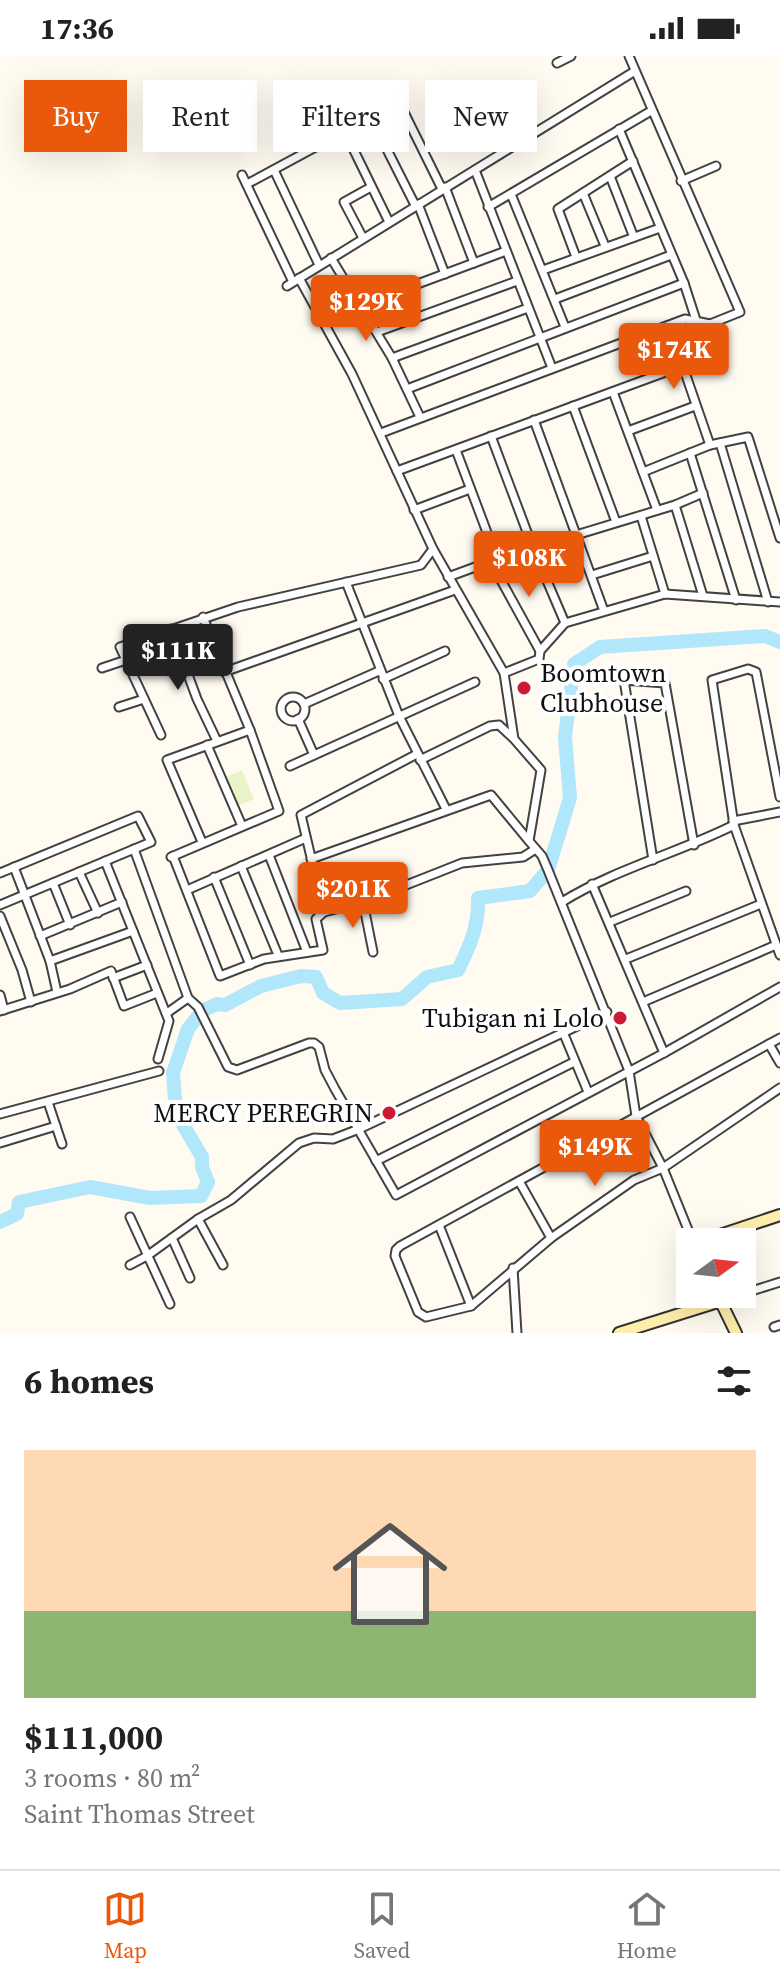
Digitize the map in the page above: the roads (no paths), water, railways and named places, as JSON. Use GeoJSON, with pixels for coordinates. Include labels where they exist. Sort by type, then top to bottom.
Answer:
{"type":"FeatureCollection","features":[{"type":"Feature","properties":{"kind":"street"},"geometry":{"type":"LineString","coordinates":[[557,63],[571,56]]}},
{"type":"Feature","properties":{"kind":"street"},"geometry":{"type":"LineString","coordinates":[[381,433],[685,319],[710,324],[740,312],[629,56]]}},
{"type":"Feature","properties":{"kind":"street"},"geometry":{"type":"LineString","coordinates":[[292,282],[635,71]]}},
{"type":"Feature","properties":{"kind":"street"},"geometry":{"type":"LineString","coordinates":[[488,207],[651,111]]}},
{"type":"Feature","properties":{"kind":"street"},"geometry":{"type":"LineString","coordinates":[[409,121],[444,188],[474,263]]}},
{"type":"Feature","properties":{"kind":"street"},"geometry":{"type":"LineString","coordinates":[[619,129],[684,283],[696,320]]}},
{"type":"Feature","properties":{"kind":"street"},"geometry":{"type":"LineString","coordinates":[[247,184],[308,152]]}},
{"type":"Feature","properties":{"kind":"street"},"geometry":{"type":"LineString","coordinates":[[354,152],[389,222]]}},
{"type":"Feature","properties":{"kind":"street"},"geometry":{"type":"LineString","coordinates":[[389,152],[416,204],[445,274]]}},
{"type":"Feature","properties":{"kind":"street"},"geometry":{"type":"LineString","coordinates":[[576,257],[558,209],[633,161]]}},
{"type":"Feature","properties":{"kind":"street"},"geometry":{"type":"LineString","coordinates":[[681,181],[716,166]]}},
{"type":"Feature","properties":{"kind":"street"},"geometry":{"type":"LineString","coordinates":[[274,170],[319,265]]}},
{"type":"Feature","properties":{"kind":"street"},"geometry":{"type":"LineString","coordinates":[[475,170],[552,368]]}},
{"type":"Feature","properties":{"kind":"street"},"geometry":{"type":"LineString","coordinates":[[242,175],[292,282],[352,374],[433,549],[504,673],[514,739]]}},
{"type":"Feature","properties":{"kind":"street"},"geometry":{"type":"LineString","coordinates":[[610,176],[633,235]]}},
{"type":"Feature","properties":{"kind":"street"},"geometry":{"type":"LineString","coordinates":[[363,238],[344,202],[371,187]]}},
{"type":"Feature","properties":{"kind":"street"},"geometry":{"type":"LineString","coordinates":[[583,193],[605,246]]}},
{"type":"Feature","properties":{"kind":"street"},"geometry":{"type":"LineString","coordinates":[[511,194],[565,327]]}},
{"type":"Feature","properties":{"kind":"street"},"geometry":{"type":"LineString","coordinates":[[543,270],[633,235],[660,228]]}},
{"type":"Feature","properties":{"kind":"street"},"geometry":{"type":"LineString","coordinates":[[361,305],[506,251]]}},
{"type":"Feature","properties":{"kind":"street"},"geometry":{"type":"LineString","coordinates":[[555,299],[671,255]]}},
{"type":"Feature","properties":{"kind":"street"},"geometry":{"type":"LineString","coordinates":[[331,258],[392,358],[420,417]]}},
{"type":"Feature","properties":{"kind":"street"},"geometry":{"type":"LineString","coordinates":[[377,332],[517,281]]}},
{"type":"Feature","properties":{"kind":"street"},"geometry":{"type":"LineString","coordinates":[[407,389],[684,283]]}},
{"type":"Feature","properties":{"kind":"street"},"geometry":{"type":"LineString","coordinates":[[392,358],[528,308]]}},
{"type":"Feature","properties":{"kind":"street"},"geometry":{"type":"LineString","coordinates":[[669,326],[710,445]]}},
{"type":"Feature","properties":{"kind":"street"},"geometry":{"type":"LineString","coordinates":[[397,471],[682,366]]}},
{"type":"Feature","properties":{"kind":"street"},"geometry":{"type":"LineString","coordinates":[[613,392],[657,510]]}},
{"type":"Feature","properties":{"kind":"street"},"geometry":{"type":"LineString","coordinates":[[573,406],[616,522]]}},
{"type":"Feature","properties":{"kind":"street"},"geometry":{"type":"LineString","coordinates":[[628,431],[695,406]]}},
{"type":"Feature","properties":{"kind":"street"},"geometry":{"type":"LineString","coordinates":[[534,420],[604,611]]}},
{"type":"Feature","properties":{"kind":"street"},"geometry":{"type":"LineString","coordinates":[[491,436],[565,623]]}},
{"type":"Feature","properties":{"kind":"street"},"geometry":{"type":"LineString","coordinates":[[643,472],[710,445],[748,437],[780,538]]}},
{"type":"Feature","properties":{"kind":"street"},"geometry":{"type":"LineString","coordinates":[[720,443],[768,602]]}},
{"type":"Feature","properties":{"kind":"street"},"geometry":{"type":"LineString","coordinates":[[456,450],[494,560],[540,651],[539,659],[504,673]]}},
{"type":"Feature","properties":{"kind":"street"},"geometry":{"type":"LineString","coordinates":[[690,453],[736,600]]}},
{"type":"Feature","properties":{"kind":"street"},"geometry":{"type":"LineString","coordinates":[[414,510],[470,489]]}},
{"type":"Feature","properties":{"kind":"street"},"geometry":{"type":"LineString","coordinates":[[448,577],[675,505],[703,493]]}},
{"type":"Feature","properties":{"kind":"street"},"geometry":{"type":"LineString","coordinates":[[675,505],[703,596]]}},
{"type":"Feature","properties":{"kind":"street"},"geometry":{"type":"LineString","coordinates":[[641,516],[665,594]]}},
{"type":"Feature","properties":{"kind":"street"},"geometry":{"type":"LineString","coordinates":[[161,735],[120,647],[203,617],[421,565],[433,549]]}},
{"type":"Feature","properties":{"kind":"street"},"geometry":{"type":"LineString","coordinates":[[592,575],[653,556]]}},
{"type":"Feature","properties":{"kind":"street"},"geometry":{"type":"LineString","coordinates":[[346,582],[399,716],[446,809]]}},
{"type":"Feature","properties":{"kind":"street"},"geometry":{"type":"LineString","coordinates":[[224,672],[455,590]]}},
{"type":"Feature","properties":{"kind":"street"},"geometry":{"type":"LineString","coordinates":[[540,651],[565,623],[665,594],[780,602]]}},
{"type":"Feature","properties":{"kind":"street"},"geometry":{"type":"LineString","coordinates":[[203,617],[250,730],[279,811],[171,857],[220,976],[278,955],[323,950],[316,919],[324,912],[363,902],[462,863],[523,857],[534,850]]}},
{"type":"Feature","properties":{"kind":"street"},"geometry":{"type":"LineString","coordinates":[[171,629],[197,699],[217,741]]}},
{"type":"Feature","properties":{"kind":"street"},"geometry":{"type":"LineString","coordinates":[[304,704],[445,651]]}},
{"type":"Feature","properties":{"kind":"street"},"geometry":{"type":"LineString","coordinates":[[102,668],[126,660]]}},
{"type":"Feature","properties":{"kind":"street"},"geometry":{"type":"LineString","coordinates":[[780,797],[756,672],[748,669],[712,680],[733,823],[780,955]]}},
{"type":"Feature","properties":{"kind":"street"},"geometry":{"type":"LineString","coordinates":[[653,860],[624,680],[665,683],[694,845]]}},
{"type":"Feature","properties":{"kind":"street"},"geometry":{"type":"LineString","coordinates":[[290,766],[475,682]]}},
{"type":"Feature","properties":{"kind":"street"},"geometry":{"type":"LineString","coordinates":[[293,697],[304,704],[304,713],[298,719],[293,721],[285,717],[282,704],[293,697]]}},
{"type":"Feature","properties":{"kind":"street"},"geometry":{"type":"LineString","coordinates":[[119,707],[144,699]]}},
{"type":"Feature","properties":{"kind":"street"},"geometry":{"type":"LineString","coordinates":[[298,719],[314,755]]}},
{"type":"Feature","properties":{"kind":"street"},"geometry":{"type":"LineString","coordinates":[[324,912],[301,815],[418,757],[490,726],[499,725],[541,770],[529,841]]}},
{"type":"Feature","properties":{"kind":"street"},"geometry":{"type":"LineString","coordinates":[[202,842],[167,760],[250,730]]}},
{"type":"Feature","properties":{"kind":"street"},"geometry":{"type":"LineString","coordinates":[[207,745],[242,826]]}},
{"type":"Feature","properties":{"kind":"street"},"geometry":{"type":"LineString","coordinates":[[311,859],[491,795],[542,856],[629,1071],[636,1116],[690,1228]]}},
{"type":"Feature","properties":{"kind":"street"},"geometry":{"type":"LineString","coordinates":[[562,902],[592,884],[694,845],[733,823],[780,812]]}},
{"type":"Feature","properties":{"kind":"street"},"geometry":{"type":"LineString","coordinates":[[0,873],[138,816],[151,842],[0,905]]}},
{"type":"Feature","properties":{"kind":"street"},"geometry":{"type":"LineString","coordinates":[[187,890],[306,838]]}},
{"type":"Feature","properties":{"kind":"street"},"geometry":{"type":"LineString","coordinates":[[134,849],[188,998],[198,1007],[232,1070],[314,1043],[319,1047],[325,1070],[335,1089],[396,1195],[664,1053],[780,987]]}},
{"type":"Feature","properties":{"kind":"street"},"geometry":{"type":"LineString","coordinates":[[269,855],[307,952]]}},
{"type":"Feature","properties":{"kind":"street"},"geometry":{"type":"LineString","coordinates":[[105,861],[167,1013],[169,1021],[158,1059]]}},
{"type":"Feature","properties":{"kind":"street"},"geometry":{"type":"LineString","coordinates":[[241,866],[278,955]]}},
{"type":"Feature","properties":{"kind":"street"},"geometry":{"type":"LineString","coordinates":[[14,867],[50,961],[57,992]]}},
{"type":"Feature","properties":{"kind":"street"},"geometry":{"type":"LineString","coordinates":[[79,872],[98,913]]}},
{"type":"Feature","properties":{"kind":"street"},"geometry":{"type":"LineString","coordinates":[[214,877],[250,965]]}},
{"type":"Feature","properties":{"kind":"street"},"geometry":{"type":"LineString","coordinates":[[53,883],[70,925]]}},
{"type":"Feature","properties":{"kind":"street"},"geometry":{"type":"LineString","coordinates":[[592,884],[664,1053]]}},
{"type":"Feature","properties":{"kind":"street"},"geometry":{"type":"LineString","coordinates":[[610,922],[686,891]]}},
{"type":"Feature","properties":{"kind":"street"},"geometry":{"type":"LineString","coordinates":[[40,936],[122,902]]}},
{"type":"Feature","properties":{"kind":"street"},"geometry":{"type":"LineString","coordinates":[[363,902],[373,952]]}},
{"type":"Feature","properties":{"kind":"street"},"geometry":{"type":"LineString","coordinates":[[626,959],[761,904]]}},
{"type":"Feature","properties":{"kind":"street"},"geometry":{"type":"LineString","coordinates":[[0,916],[31,1002]]}},
{"type":"Feature","properties":{"kind":"street"},"geometry":{"type":"LineString","coordinates":[[50,961],[133,931]]}},
{"type":"Feature","properties":{"kind":"street"},"geometry":{"type":"LineString","coordinates":[[643,1002],[776,945]]}},
{"type":"Feature","properties":{"kind":"street"},"geometry":{"type":"LineString","coordinates":[[113,978],[147,965]]}},
{"type":"Feature","properties":{"kind":"street"},"geometry":{"type":"LineString","coordinates":[[0,995],[2,1010],[70,989],[111,971],[124,1006],[157,993]]}},
{"type":"Feature","properties":{"kind":"street"},"geometry":{"type":"LineString","coordinates":[[167,1013],[188,998]]}},
{"type":"Feature","properties":{"kind":"street"},"geometry":{"type":"LineString","coordinates":[[130,1265],[242,1192],[299,1143],[314,1138],[333,1139],[359,1129],[607,1012]]}},
{"type":"Feature","properties":{"kind":"street"},"geometry":{"type":"LineString","coordinates":[[563,1032],[588,1092]]}},
{"type":"Feature","properties":{"kind":"street"},"geometry":{"type":"LineString","coordinates":[[780,1038],[396,1250],[395,1256],[418,1312],[426,1317],[471,1306],[551,1238],[634,1180],[663,1168],[780,1088]]}},
{"type":"Feature","properties":{"kind":"street"},"geometry":{"type":"LineString","coordinates":[[769,1044],[780,1063]]}},
{"type":"Feature","properties":{"kind":"street"},"geometry":{"type":"LineString","coordinates":[[376,1161],[574,1062]]}},
{"type":"Feature","properties":{"kind":"street"},"geometry":{"type":"LineString","coordinates":[[0,1114],[159,1071]]}},
{"type":"Feature","properties":{"kind":"street"},"geometry":{"type":"LineString","coordinates":[[48,1102],[62,1144]]}},
{"type":"Feature","properties":{"kind":"street"},"geometry":{"type":"LineString","coordinates":[[0,1143],[56,1126]]}},
{"type":"Feature","properties":{"kind":"street"},"geometry":{"type":"LineString","coordinates":[[519,1181],[551,1238]]}},
{"type":"Feature","properties":{"kind":"street"},"geometry":{"type":"LineString","coordinates":[[740,1228],[780,1215]]}},
{"type":"Feature","properties":{"kind":"street"},"geometry":{"type":"LineString","coordinates":[[130,1217],[170,1304]]}},
{"type":"Feature","properties":{"kind":"street"},"geometry":{"type":"LineString","coordinates":[[198,1219],[223,1265]]}},
{"type":"Feature","properties":{"kind":"street"},"geometry":{"type":"LineString","coordinates":[[439,1225],[471,1306]]}},
{"type":"Feature","properties":{"kind":"street"},"geometry":{"type":"LineString","coordinates":[[172,1238],[190,1278]]}},
{"type":"Feature","properties":{"kind":"street"},"geometry":{"type":"LineString","coordinates":[[513,1268],[517,1333]]}},
{"type":"Feature","properties":{"kind":"street"},"geometry":{"type":"LineString","coordinates":[[756,1290],[780,1282]]}},
{"type":"Feature","properties":{"kind":"street"},"geometry":{"type":"LineString","coordinates":[[619,1333],[688,1308]]}},
{"type":"Feature","properties":{"kind":"street"},"geometry":{"type":"LineString","coordinates":[[724,1308],[736,1333]]}},
{"type":"Feature","properties":{"kind":"waterway"},"geometry":{"type":"LineString","coordinates":[[0,1222],[17,1214],[19,1202],[90,1187],[150,1198],[201,1196],[208,1182],[202,1157],[176,1113],[173,1073],[188,1029],[202,1011],[217,1004],[225,1005],[261,986],[301,976],[316,977],[323,993],[340,1003],[402,999],[427,977],[458,970],[473,935],[478,898],[530,891],[548,870],[570,798],[565,737],[574,664],[600,647],[765,636],[780,642]]}},
{"type":"Feature","properties":{"kind":"place","name":"Boomtown Clubhouse"},"geometry":{"type":"Point","coordinates":[524,688]}},
{"type":"Feature","properties":{"kind":"place","name":"Tubigan ni Lolo"},"geometry":{"type":"Point","coordinates":[620,1018]}},
{"type":"Feature","properties":{"kind":"place","name":"MERCY PEREGRIN"},"geometry":{"type":"Point","coordinates":[389,1113]}}]}
